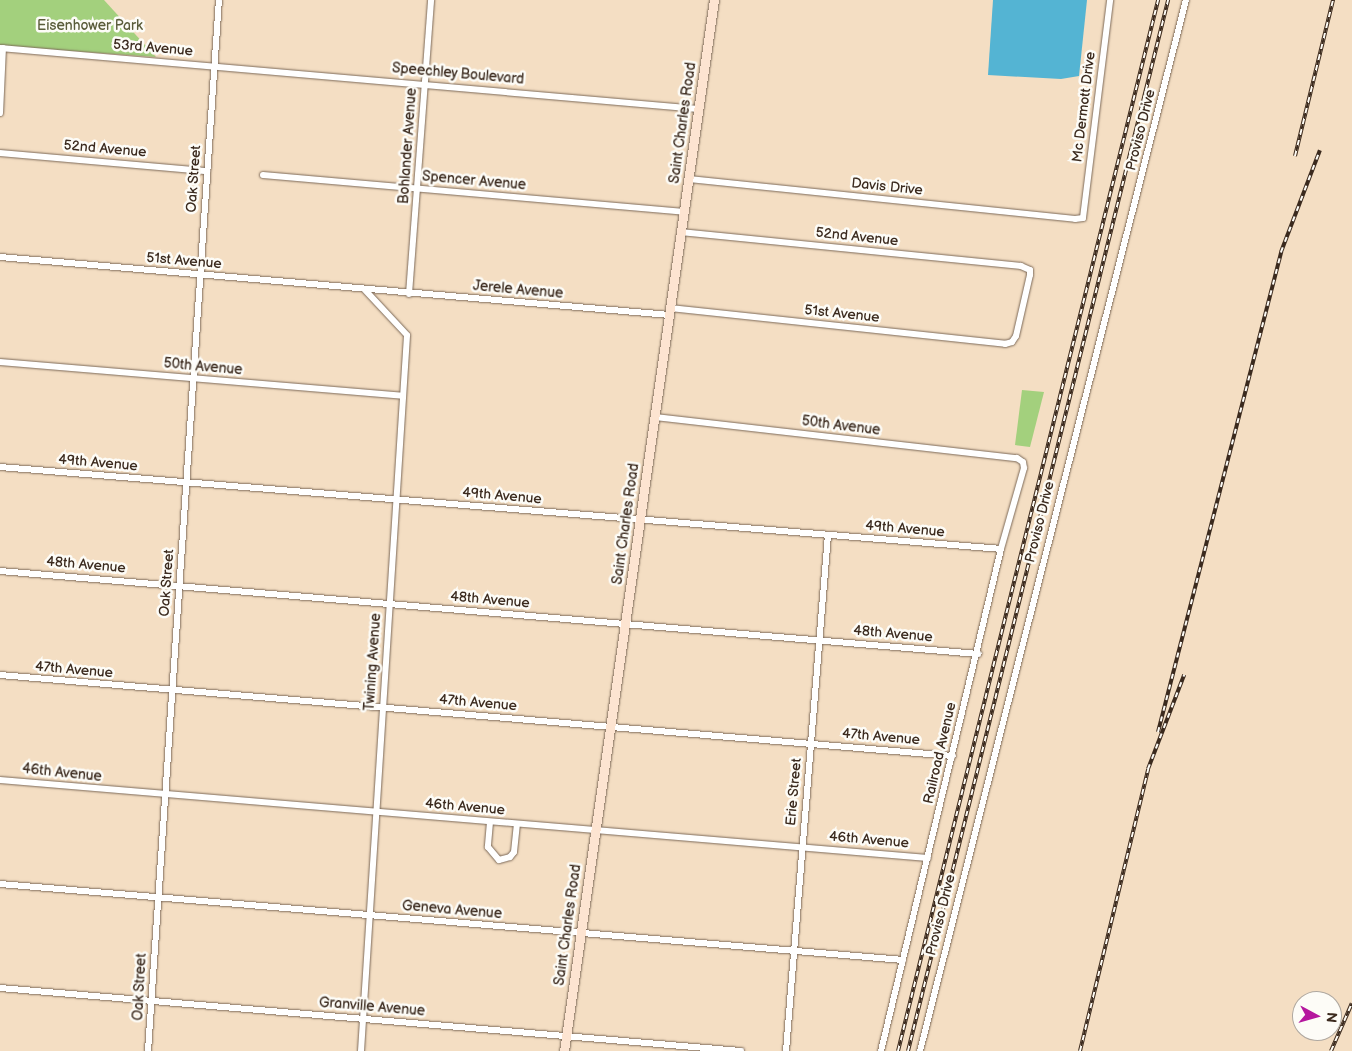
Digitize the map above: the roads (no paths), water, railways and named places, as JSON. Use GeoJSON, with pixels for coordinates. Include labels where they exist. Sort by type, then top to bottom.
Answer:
{"type":"FeatureCollection","features":[{"type":"Feature","properties":{"kind":"main road","name":"Saint Charles Road"},"geometry":{"type":"LineString","coordinates":[[564,1051],[714,0]]}},
{"type":"Feature","properties":{"kind":"street","name":"Oak Street"},"geometry":{"type":"LineString","coordinates":[[148,1051],[219,0]]}},
{"type":"Feature","properties":{"kind":"street","name":"Bohlander Avenue"},"geometry":{"type":"LineString","coordinates":[[409,294],[431,0]]}},
{"type":"Feature","properties":{"kind":"street","name":"Mc Dermott Drive"},"geometry":{"type":"LineString","coordinates":[[1084,218],[1110,0]]}},
{"type":"Feature","properties":{"kind":"street","name":"Proviso Drive"},"geometry":{"type":"LineString","coordinates":[[920,1051],[1186,0]]}},
{"type":"Feature","properties":{"kind":"street","name":"53rd Avenue"},"geometry":{"type":"LineString","coordinates":[[2,48],[215,65]]}},
{"type":"Feature","properties":{"kind":"street"},"geometry":{"type":"LineString","coordinates":[[0,113],[2,48]]}},
{"type":"Feature","properties":{"kind":"street","name":"Speechley Boulevard"},"geometry":{"type":"LineString","coordinates":[[215,65],[698,109]]}},
{"type":"Feature","properties":{"kind":"street","name":"52nd Avenue"},"geometry":{"type":"LineString","coordinates":[[0,153],[207,171]]}},
{"type":"Feature","properties":{"kind":"street","name":"Spencer Avenue"},"geometry":{"type":"LineString","coordinates":[[263,175],[684,212]]}},
{"type":"Feature","properties":{"kind":"street","name":"Davis Drive"},"geometry":{"type":"LineString","coordinates":[[688,179],[1076,219],[1084,218]]}},
{"type":"Feature","properties":{"kind":"street","name":"52nd Avenue"},"geometry":{"type":"LineString","coordinates":[[681,232],[1021,266],[1030,270],[1012,342]]}},
{"type":"Feature","properties":{"kind":"street","name":"51st Avenue"},"geometry":{"type":"LineString","coordinates":[[0,257],[365,290]]}},
{"type":"Feature","properties":{"kind":"street","name":"Jerele Avenue"},"geometry":{"type":"LineString","coordinates":[[365,290],[670,311]]}},
{"type":"Feature","properties":{"kind":"street","name":"Twining Avenue"},"geometry":{"type":"LineString","coordinates":[[360,1051],[407,335],[365,290]]}},
{"type":"Feature","properties":{"kind":"street","name":"51st Avenue"},"geometry":{"type":"LineString","coordinates":[[670,311],[1012,342]]}},
{"type":"Feature","properties":{"kind":"street","name":"50th Avenue"},"geometry":{"type":"LineString","coordinates":[[0,362],[403,396]]}},
{"type":"Feature","properties":{"kind":"street","name":"50th Avenue"},"geometry":{"type":"LineString","coordinates":[[655,417],[1018,458],[1022,462]]}},
{"type":"Feature","properties":{"kind":"street","name":"Railroad Avenue"},"geometry":{"type":"LineString","coordinates":[[881,1051],[1002,549],[1024,468],[1022,462]]}},
{"type":"Feature","properties":{"kind":"street","name":"49th Avenue"},"geometry":{"type":"LineString","coordinates":[[0,467],[1002,549]]}},
{"type":"Feature","properties":{"kind":"street","name":"Erie Street"},"geometry":{"type":"LineString","coordinates":[[786,1051],[828,535]]}},
{"type":"Feature","properties":{"kind":"street","name":"48th Avenue"},"geometry":{"type":"LineString","coordinates":[[0,571],[978,654]]}},
{"type":"Feature","properties":{"kind":"street","name":"47th Avenue"},"geometry":{"type":"LineString","coordinates":[[0,675],[953,756]]}},
{"type":"Feature","properties":{"kind":"street","name":"46th Avenue"},"geometry":{"type":"LineString","coordinates":[[0,780],[165,796],[376,811],[928,858]]}},
{"type":"Feature","properties":{"kind":"street"},"geometry":{"type":"LineString","coordinates":[[490,822],[488,847],[500,860],[510,858],[514,852],[517,824]]}},
{"type":"Feature","properties":{"kind":"street","name":"Geneva Avenue"},"geometry":{"type":"LineString","coordinates":[[0,884],[903,960]]}},
{"type":"Feature","properties":{"kind":"street","name":"Granville Avenue"},"geometry":{"type":"LineString","coordinates":[[0,988],[741,1051]]}},
{"type":"Feature","properties":{"kind":"water"},"geometry":{"type":"Polygon","coordinates":[[[993,0],[1087,0],[1079,76],[1061,79],[988,75],[993,0]]]}},
{"type":"Feature","properties":{"kind":"railway"},"geometry":{"type":"LineString","coordinates":[[898,1051],[1158,0]]}},
{"type":"Feature","properties":{"kind":"railway"},"geometry":{"type":"LineString","coordinates":[[908,1051],[1168,0]]}},
{"type":"Feature","properties":{"kind":"railway"},"geometry":{"type":"LineString","coordinates":[[1295,156],[1333,0]]}},
{"type":"Feature","properties":{"kind":"railway"},"geometry":{"type":"LineString","coordinates":[[1158,732],[1281,252],[1320,150]]}},
{"type":"Feature","properties":{"kind":"railway"},"geometry":{"type":"LineString","coordinates":[[1080,1051],[1148,769],[1184,675]]}},
{"type":"Feature","properties":{"kind":"railway"},"geometry":{"type":"LineString","coordinates":[[1331,1051],[1352,1003]]}},
{"type":"Feature","properties":{"kind":"park label","name":"Eisenhower Park"},"geometry":{"type":"Point","coordinates":[90,26]}}]}
